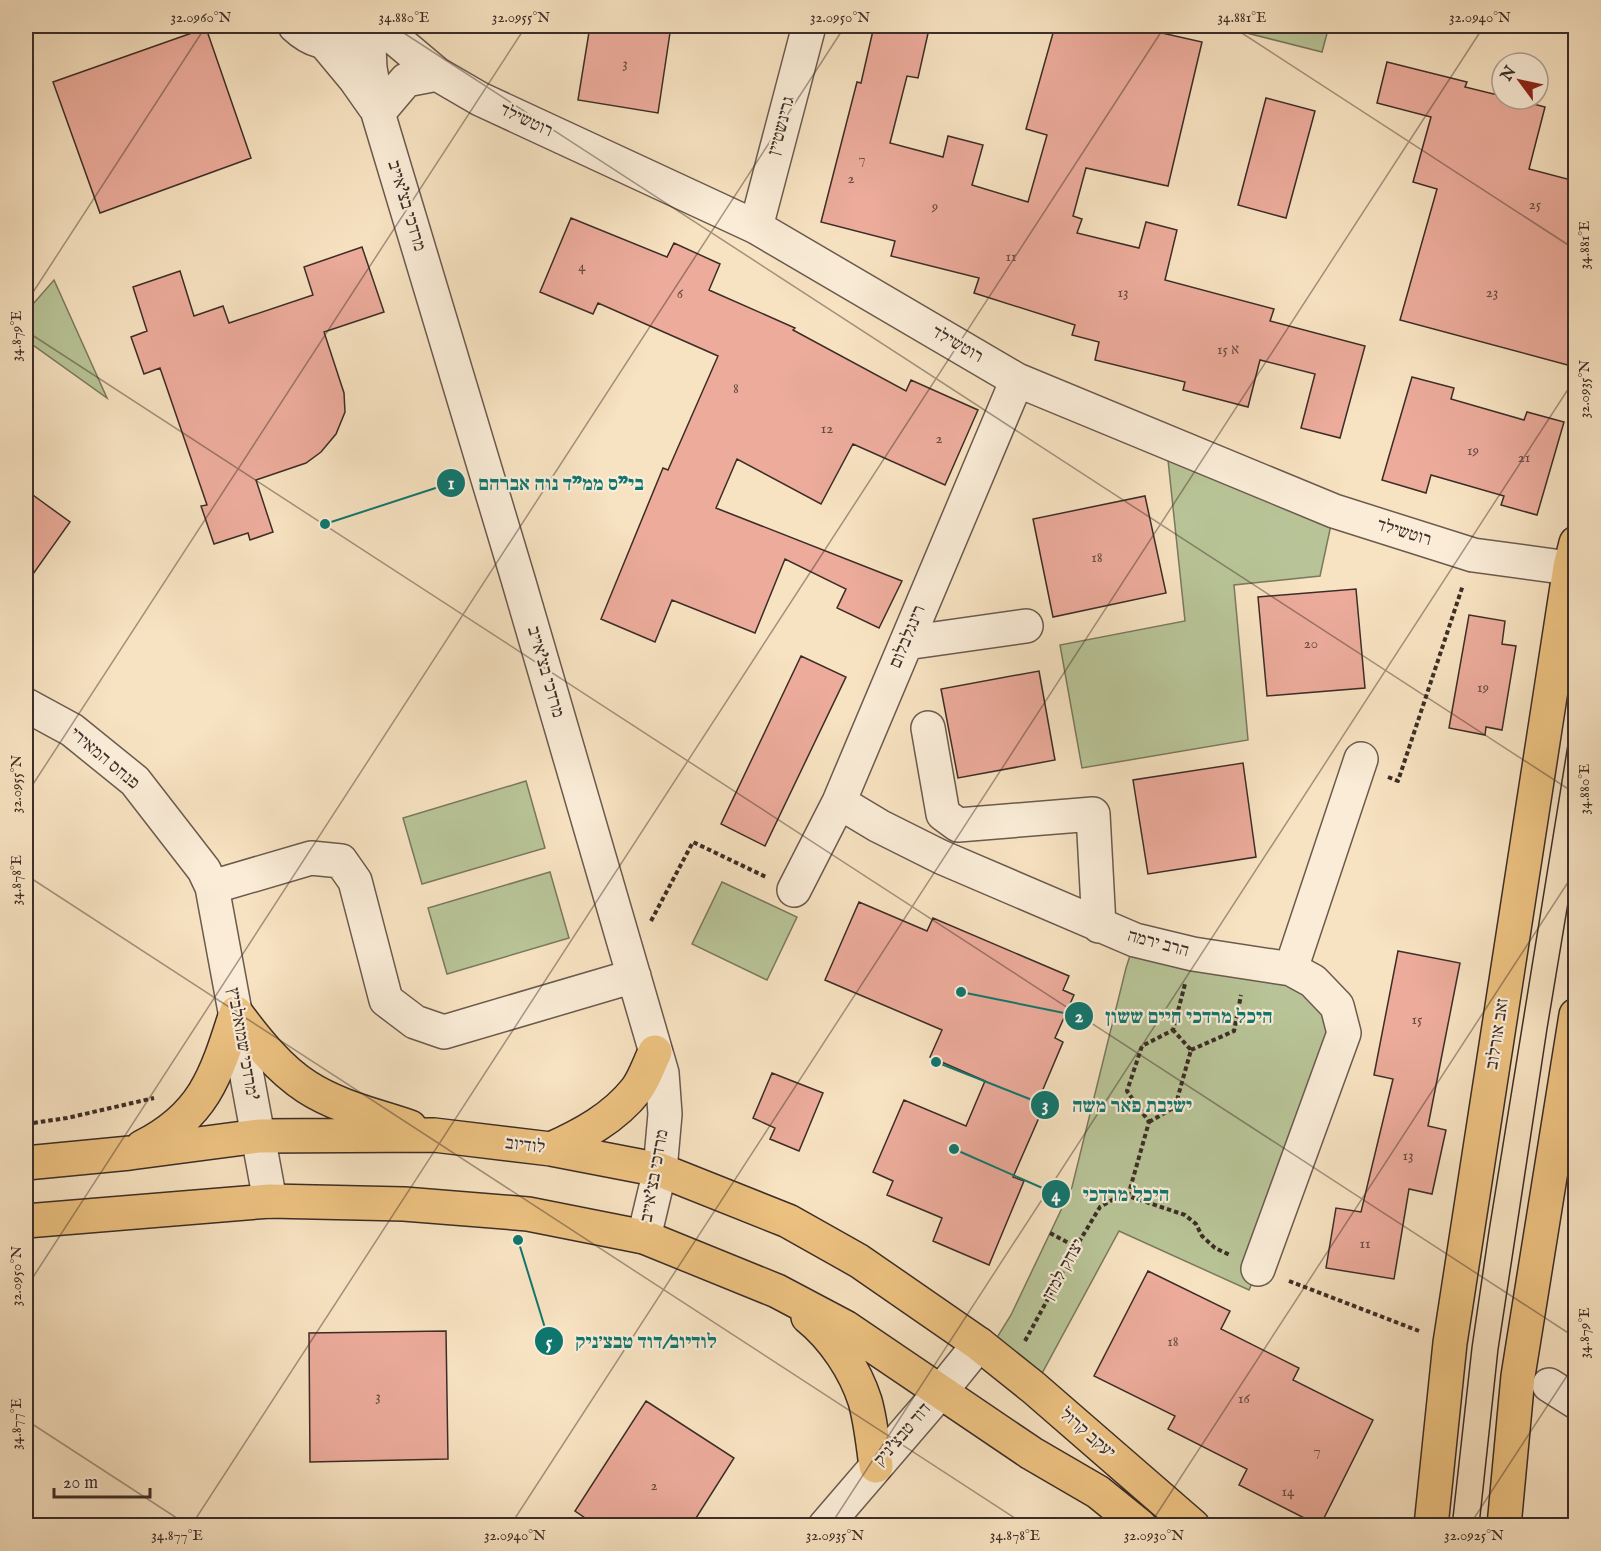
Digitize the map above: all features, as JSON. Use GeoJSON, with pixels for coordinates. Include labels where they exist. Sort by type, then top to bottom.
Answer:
{"type":"FeatureCollection","features":[{"type":"Feature","properties":{"kind":"main road","name":"זאב אורלוב"},"geometry":{"type":"LineString","coordinates":[[1431,1526],[1450,1343],[1573,560]]}},
{"type":"Feature","properties":{"kind":"main road"},"geometry":{"type":"LineString","coordinates":[[130,1153],[161,1137],[186,1118],[205,1094],[219,1066],[236,1013]]}},
{"type":"Feature","properties":{"kind":"main road"},"geometry":{"type":"LineString","coordinates":[[236,1013],[254,1038],[306,1086],[341,1104],[434,1136]]}},
{"type":"Feature","properties":{"kind":"main road"},"geometry":{"type":"LineString","coordinates":[[1504,1526],[1518,1376],[1575,1015]]}},
{"type":"Feature","properties":{"kind":"main road"},"geometry":{"type":"LineString","coordinates":[[551,1149],[583,1134],[611,1115],[637,1090],[655,1052]]}},
{"type":"Feature","properties":{"kind":"main road","name":"לודיוב"},"geometry":{"type":"LineString","coordinates":[[26,1163],[130,1153],[258,1136],[434,1136],[551,1149],[660,1170],[788,1221],[859,1261],[979,1344]]}},
{"type":"Feature","properties":{"kind":"main road"},"geometry":{"type":"LineString","coordinates":[[26,1221],[270,1201],[404,1204],[528,1214],[644,1237],[777,1291],[844,1327],[1031,1453],[1098,1492],[1140,1526]]}},
{"type":"Feature","properties":{"kind":"main road"},"geometry":{"type":"LineString","coordinates":[[777,1291],[822,1328],[849,1365],[865,1402],[876,1466]]}},
{"type":"Feature","properties":{"kind":"main road","name":"יעקב קרול"},"geometry":{"type":"LineString","coordinates":[[979,1344],[1193,1526]]}},
{"type":"Feature","properties":{"kind":"street"},"geometry":{"type":"LineString","coordinates":[[295,26],[313,39],[325,43],[341,42],[356,36],[368,26]]}},
{"type":"Feature","properties":{"kind":"street"},"geometry":{"type":"LineString","coordinates":[[368,26],[370,68],[378,113]]}},
{"type":"Feature","properties":{"kind":"street","name":"רוטשילד"},"geometry":{"type":"LineString","coordinates":[[380,26],[437,74],[480,99],[756,227],[1017,380],[1313,504],[1473,555],[1573,560]]}},
{"type":"Feature","properties":{"kind":"street","name":"גרינשטיין"},"geometry":{"type":"LineString","coordinates":[[756,227],[809,26]]}},
{"type":"Feature","properties":{"kind":"street"},"geometry":{"type":"LineString","coordinates":[[325,43],[355,79],[378,113]]}},
{"type":"Feature","properties":{"kind":"street"},"geometry":{"type":"LineString","coordinates":[[378,113],[406,80],[437,74]]}},
{"type":"Feature","properties":{"kind":"street","name":"מרדכי בצ'אייב"},"geometry":{"type":"LineString","coordinates":[[378,113],[518,579],[662,1073],[665,1114],[660,1170],[644,1237]]}},
{"type":"Feature","properties":{"kind":"street","name":"רינגלבלום"},"geometry":{"type":"LineString","coordinates":[[794,890],[838,802],[1017,380]]}},
{"type":"Feature","properties":{"kind":"street"},"geometry":{"type":"LineString","coordinates":[[906,643],[1026,626]]}},
{"type":"Feature","properties":{"kind":"street","name":"פנחס המאירי"},"geometry":{"type":"LineString","coordinates":[[26,705],[72,730],[135,781],[204,870],[212,887]]}},
{"type":"Feature","properties":{"kind":"street"},"geometry":{"type":"LineString","coordinates":[[928,728],[944,814],[958,825],[1093,814],[1099,926]]}},
{"type":"Feature","properties":{"kind":"street"},"geometry":{"type":"LineString","coordinates":[[1258,1269],[1344,1033],[1337,1006],[1313,981],[1291,969],[1360,763]]}},
{"type":"Feature","properties":{"kind":"street","name":"הרב ירמה"},"geometry":{"type":"LineString","coordinates":[[838,802],[879,826],[941,857],[1135,940],[1193,954],[1291,969]]}},
{"type":"Feature","properties":{"kind":"street"},"geometry":{"type":"LineString","coordinates":[[941,857],[958,825]]}},
{"type":"Feature","properties":{"kind":"street"},"geometry":{"type":"LineString","coordinates":[[212,887],[310,858],[341,861],[355,881],[386,1000],[415,1022],[444,1032],[631,969]]}},
{"type":"Feature","properties":{"kind":"street","name":"מרדכי שמואלביץ'"},"geometry":{"type":"LineString","coordinates":[[212,887],[270,1201]]}},
{"type":"Feature","properties":{"kind":"street","name":"דוד טבצ'ניק"},"geometry":{"type":"LineString","coordinates":[[825,1526],[979,1344]]}},
{"type":"Feature","properties":{"kind":"path"},"geometry":{"type":"LineString","coordinates":[[1360,763],[1398,781],[1473,555]]}},
{"type":"Feature","properties":{"kind":"path"},"geometry":{"type":"LineString","coordinates":[[631,969],[693,842],[794,890]]}},
{"type":"Feature","properties":{"kind":"path"},"geometry":{"type":"LineString","coordinates":[[1149,1122],[1127,1091],[1142,1046],[1173,1030],[1193,954]]}},
{"type":"Feature","properties":{"kind":"path"},"geometry":{"type":"LineString","coordinates":[[1191,1050],[1234,1031],[1247,963]]}},
{"type":"Feature","properties":{"kind":"path"},"geometry":{"type":"LineString","coordinates":[[1173,1030],[1191,1050]]}},
{"type":"Feature","properties":{"kind":"path"},"geometry":{"type":"LineString","coordinates":[[1191,1050],[1175,1107],[1149,1122],[1128,1196],[1185,1215],[1196,1224],[1202,1236],[1215,1248],[1258,1269],[1450,1343]]}},
{"type":"Feature","properties":{"kind":"path"},"geometry":{"type":"LineString","coordinates":[[26,1124],[67,1118],[162,1097],[195,1107]]}},
{"type":"Feature","properties":{"kind":"path","name":"יצחק למדן"},"geometry":{"type":"LineString","coordinates":[[1010,1369],[1100,1207],[1114,1199],[1128,1196]]}},
{"type":"Feature","properties":{"kind":"path"},"geometry":{"type":"LineString","coordinates":[[1050,1233],[1076,1247]]}},
{"type":"Feature","properties":{"kind":"green space"},"geometry":{"type":"Polygon","coordinates":[[[1219,26],[1329,26],[1322,52],[1219,26]]]}},
{"type":"Feature","properties":{"kind":"green space"},"geometry":{"type":"Polygon","coordinates":[[[54,280],[107,398],[26,340],[26,312],[54,280]]]}},
{"type":"Feature","properties":{"kind":"green space"},"geometry":{"type":"Polygon","coordinates":[[[1166,441],[1334,511],[1320,576],[1234,585],[1248,740],[1082,768],[1060,645],[1185,621],[1166,441]]]}},
{"type":"Feature","properties":{"kind":"green space"},"geometry":{"type":"Polygon","coordinates":[[[526,781],[545,848],[422,884],[403,818],[526,781]]]}},
{"type":"Feature","properties":{"kind":"green space"},"geometry":{"type":"Polygon","coordinates":[[[550,872],[569,938],[447,974],[428,908],[550,872]]]}},
{"type":"Feature","properties":{"kind":"green space"},"geometry":{"type":"Polygon","coordinates":[[[722,882],[797,917],[767,980],[692,944],[722,882]]]}},
{"type":"Feature","properties":{"kind":"green space"},"geometry":{"type":"Polygon","coordinates":[[[1135,940],[1247,963],[1337,1006],[1258,1269],[1249,1290],[1119,1231],[1034,1388],[988,1352],[1011,1315],[1072,1187],[1126,968],[1135,940]]]}},
{"type":"Feature","properties":{"kind":"building"},"geometry":{"type":"Polygon","coordinates":[[[590,26],[671,26],[658,113],[578,100],[590,26]]]}},
{"type":"Feature","properties":{"kind":"building"},"geometry":{"type":"Polygon","coordinates":[[[874,26],[916,26],[929,29],[918,78],[907,76],[890,143],[943,157],[948,136],[983,145],[972,185],[1028,202],[1047,135],[1026,129],[1055,26],[1131,26],[1202,42],[1168,186],[1086,168],[1073,216],[1082,219],[1077,233],[1139,248],[1146,222],[1177,230],[1165,280],[1274,309],[1270,321],[1365,346],[1340,438],[1301,428],[1315,374],[1260,360],[1248,407],[1183,390],[1185,382],[1095,360],[1099,342],[1072,335],[1075,325],[974,293],[979,278],[891,256],[895,241],[821,222],[857,82],[861,83],[874,26]]]}},
{"type":"Feature","properties":{"kind":"building"},"geometry":{"type":"Polygon","coordinates":[[[206,28],[251,158],[100,213],[53,82],[206,28]]]}},
{"type":"Feature","properties":{"kind":"building"},"geometry":{"type":"Polygon","coordinates":[[[1387,62],[1467,82],[1465,87],[1490,93],[1490,111],[1544,111],[1529,169],[1575,181],[1575,367],[1400,320],[1437,189],[1413,182],[1431,117],[1377,103],[1387,62]]]}},
{"type":"Feature","properties":{"kind":"building"},"geometry":{"type":"Polygon","coordinates":[[[1266,98],[1315,111],[1286,218],[1238,205],[1266,98]]]}},
{"type":"Feature","properties":{"kind":"building"},"geometry":{"type":"Polygon","coordinates":[[[571,218],[667,257],[674,243],[720,264],[709,290],[795,328],[793,330],[906,391],[911,380],[978,410],[945,485],[853,444],[821,504],[737,459],[716,508],[902,581],[879,628],[837,608],[846,589],[785,559],[755,633],[672,600],[655,642],[601,619],[663,468],[668,470],[718,356],[598,303],[593,314],[540,292],[571,218]]]}},
{"type":"Feature","properties":{"kind":"building"},"geometry":{"type":"Polygon","coordinates":[[[362,247],[384,312],[324,332],[344,393],[345,412],[336,434],[321,452],[306,463],[256,480],[273,532],[250,540],[248,533],[214,544],[201,506],[207,505],[160,368],[144,374],[131,337],[147,331],[133,287],[180,271],[194,316],[223,306],[229,323],[313,295],[304,267],[362,247]]]}},
{"type":"Feature","properties":{"kind":"building"},"geometry":{"type":"Polygon","coordinates":[[[1412,377],[1454,388],[1451,399],[1524,420],[1527,412],[1564,422],[1537,515],[1501,505],[1504,496],[1431,475],[1426,493],[1382,480],[1412,377]]]}},
{"type":"Feature","properties":{"kind":"building"},"geometry":{"type":"Polygon","coordinates":[[[26,490],[70,522],[26,584],[26,490]]]}},
{"type":"Feature","properties":{"kind":"building"},"geometry":{"type":"Polygon","coordinates":[[[1145,496],[1166,593],[1053,617],[1033,519],[1145,496]]]}},
{"type":"Feature","properties":{"kind":"building"},"geometry":{"type":"Polygon","coordinates":[[[1356,589],[1365,688],[1267,696],[1258,597],[1356,589]]]}},
{"type":"Feature","properties":{"kind":"building"},"geometry":{"type":"Polygon","coordinates":[[[1469,615],[1505,621],[1502,644],[1516,646],[1502,730],[1486,727],[1485,735],[1449,728],[1469,615]]]}},
{"type":"Feature","properties":{"kind":"building"},"geometry":{"type":"Polygon","coordinates":[[[801,656],[846,677],[765,846],[721,824],[801,656]]]}},
{"type":"Feature","properties":{"kind":"building"},"geometry":{"type":"Polygon","coordinates":[[[1039,671],[1055,760],[958,778],[941,689],[1039,671]]]}},
{"type":"Feature","properties":{"kind":"building"},"geometry":{"type":"Polygon","coordinates":[[[1243,763],[1256,857],[1148,874],[1133,780],[1243,763]]]}},
{"type":"Feature","properties":{"kind":"building"},"geometry":{"type":"Polygon","coordinates":[[[859,902],[927,931],[933,918],[1069,976],[1063,990],[1074,995],[1055,1038],[1063,1042],[1038,1101],[1045,1104],[1013,1177],[1024,1181],[989,1265],[933,1241],[942,1218],[887,1195],[893,1181],[873,1172],[904,1100],[966,1126],[985,1081],[930,1057],[942,1030],[825,980],[859,902]]]}},
{"type":"Feature","properties":{"kind":"building"},"geometry":{"type":"Polygon","coordinates":[[[1398,951],[1460,963],[1428,1126],[1446,1130],[1432,1194],[1409,1189],[1394,1279],[1326,1268],[1336,1208],[1361,1212],[1393,1079],[1374,1075],[1398,951]]]}},
{"type":"Feature","properties":{"kind":"building"},"geometry":{"type":"Polygon","coordinates":[[[772,1073],[823,1093],[799,1151],[770,1139],[775,1128],[753,1118],[772,1073]]]}},
{"type":"Feature","properties":{"kind":"building"},"geometry":{"type":"Polygon","coordinates":[[[1148,1271],[1230,1311],[1221,1329],[1299,1368],[1293,1380],[1373,1420],[1320,1526],[1239,1485],[1247,1469],[1168,1429],[1175,1416],[1094,1376],[1148,1271]]]}},
{"type":"Feature","properties":{"kind":"building"},"geometry":{"type":"Polygon","coordinates":[[[446,1331],[448,1459],[310,1462],[309,1333],[446,1331]]]}},
{"type":"Feature","properties":{"kind":"building"},"geometry":{"type":"Polygon","coordinates":[[[646,1401],[734,1458],[691,1526],[597,1526],[575,1511],[646,1401]]]}},
{"type":"Feature","properties":{"kind":"tram line"},"geometry":{"type":"LineString","coordinates":[[1452,1526],[1472,1347],[1489,1231],[1576,695]]}},
{"type":"Feature","properties":{"kind":"tram line"},"geometry":{"type":"LineString","coordinates":[[1479,1526],[1498,1350],[1576,855]]}},
{"type":"Feature","properties":{"kind":"place","name":"בי\"ס ממ\"ד נוה אברהם"},"geometry":{"type":"Point","coordinates":[325,524]}},
{"type":"Feature","properties":{"kind":"place","name":"היכל מרדכי חיים ששון"},"geometry":{"type":"Point","coordinates":[961,992]}},
{"type":"Feature","properties":{"kind":"place","name":"ישיבת פאר משה"},"geometry":{"type":"Point","coordinates":[936,1062]}},
{"type":"Feature","properties":{"kind":"place","name":"היכל מרדכי"},"geometry":{"type":"Point","coordinates":[954,1149]}},
{"type":"Feature","properties":{"kind":"place","name":"לודיוב/דוד טבצ׳ניק"},"geometry":{"type":"Point","coordinates":[518,1240]}}]}
